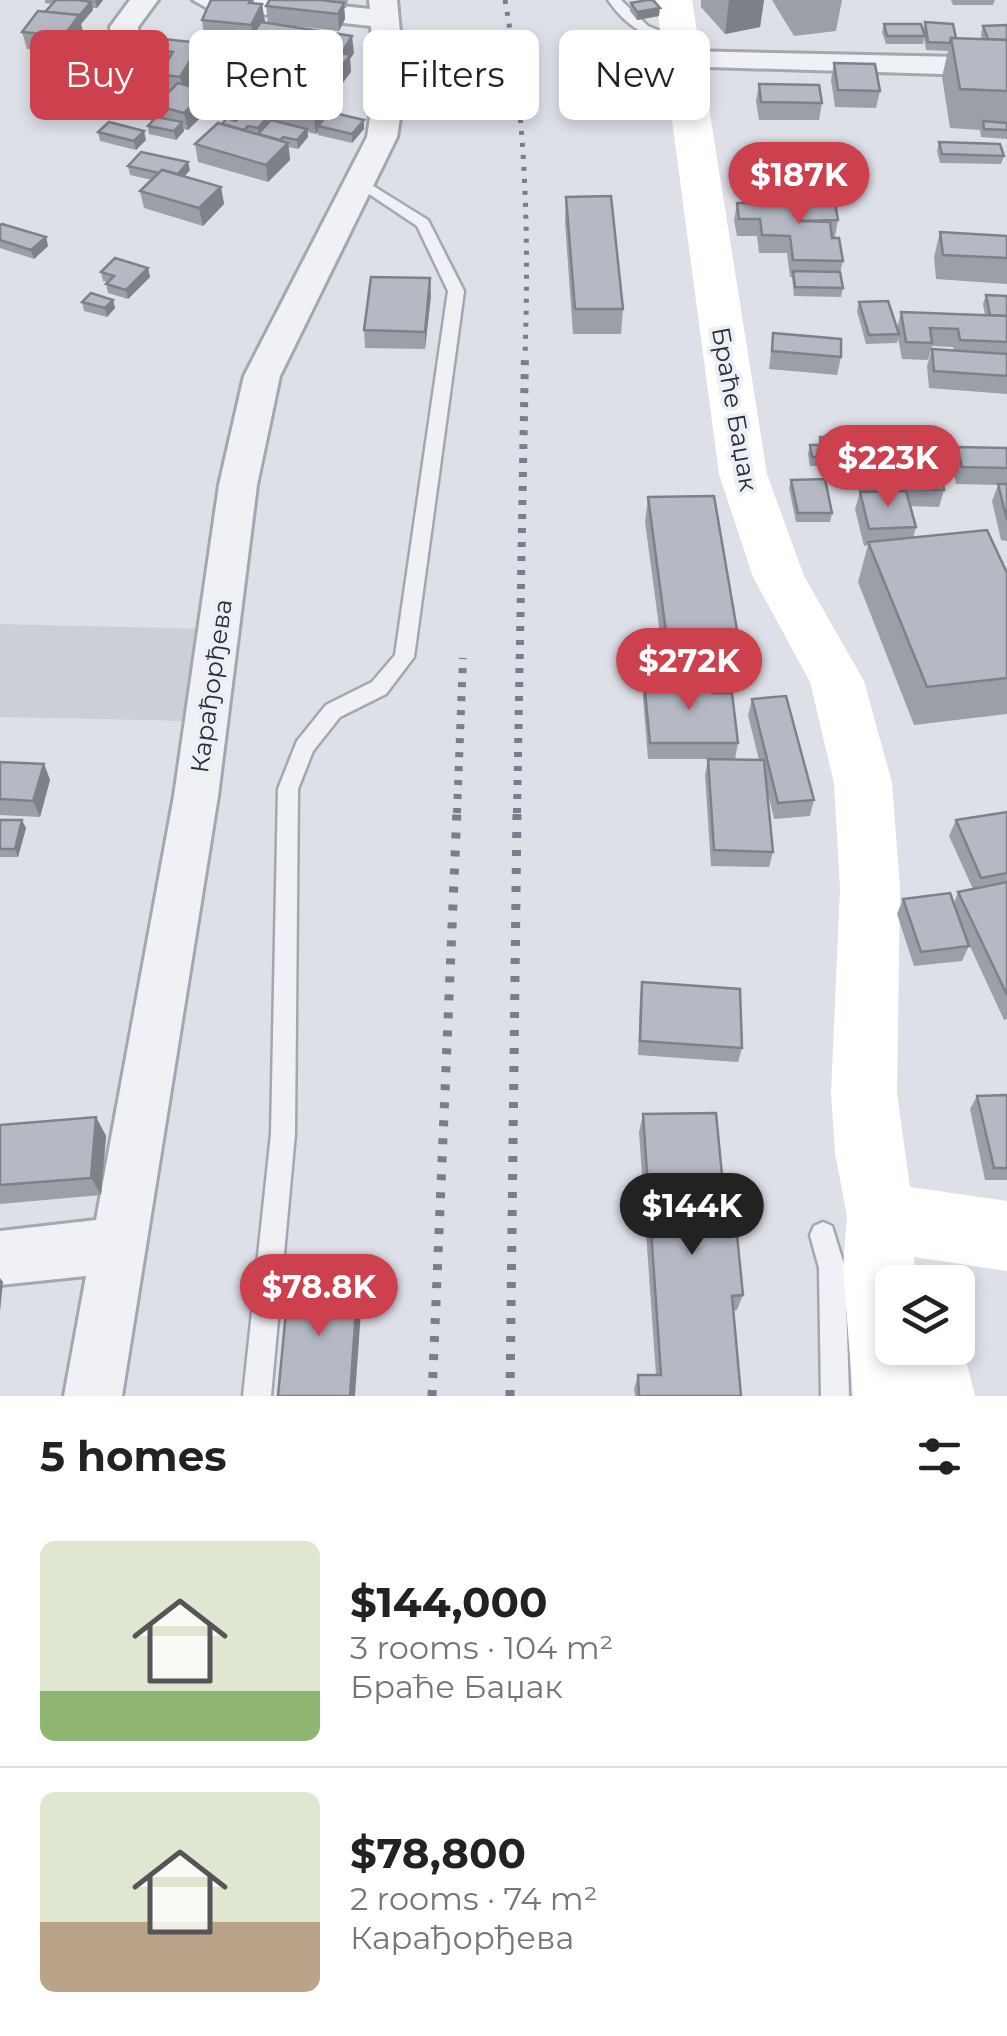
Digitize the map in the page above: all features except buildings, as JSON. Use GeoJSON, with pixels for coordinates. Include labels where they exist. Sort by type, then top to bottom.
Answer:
{"type":"FeatureCollection","features":[{"type":"Feature","properties":{"kind":"street"},"geometry":{"type":"LineString","coordinates":[[124,30],[144,0]]}},
{"type":"Feature","properties":{"kind":"street"},"geometry":{"type":"LineString","coordinates":[[207,0],[385,10]]}},
{"type":"Feature","properties":{"kind":"street","name":"Карађорђева"},"geometry":{"type":"LineString","coordinates":[[93,1396],[196,796],[238,485],[262,376],[382,137],[390,87],[385,10]]}},
{"type":"Feature","properties":{"kind":"street"},"geometry":{"type":"LineString","coordinates":[[710,37],[1007,66]]}},
{"type":"Feature","properties":{"kind":"street","name":"Браће Баџак"},"geometry":{"type":"LineString","coordinates":[[691,120],[743,474],[779,576],[837,681],[863,783],[870,869],[864,1093],[869,1153],[852,1226],[878,1267],[890,1396]]}},
{"type":"Feature","properties":{"kind":"street"},"geometry":{"type":"LineString","coordinates":[[852,1226],[1007,1236]]}},
{"type":"Feature","properties":{"kind":"street","name":"Браће Баџак"},"geometry":{"type":"LineString","coordinates":[[852,1226],[908,1260],[910,1265]]}},
{"type":"Feature","properties":{"kind":"street"},"geometry":{"type":"LineString","coordinates":[[0,1258],[118,1245]]}},
{"type":"Feature","properties":{"kind":"street"},"geometry":{"type":"LineString","coordinates":[[932,1365],[938,1396]]}},
{"type":"Feature","properties":{"kind":"lane"},"geometry":{"type":"LineString","coordinates":[[614,0],[641,30]]}},
{"type":"Feature","properties":{"kind":"lane"},"geometry":{"type":"LineString","coordinates":[[257,1396],[283,1134],[288,789],[304,747],[333,711],[379,688],[404,657],[456,291],[422,223],[362,183]]}},
{"type":"Feature","properties":{"kind":"lane"},"geometry":{"type":"LineString","coordinates":[[835,1396],[832,1268],[852,1226]]}},
{"type":"Feature","properties":{"kind":"shaded area"},"geometry":{"type":"Polygon","coordinates":[[[0,624],[207,629],[190,721],[0,717],[0,624]]]}},
{"type":"Feature","properties":{"kind":"railway"},"geometry":{"type":"LineString","coordinates":[[505,0],[518,89],[524,178],[525,357]]}},
{"type":"Feature","properties":{"kind":"railway"},"geometry":{"type":"LineString","coordinates":[[517,813],[525,354]]}},
{"type":"Feature","properties":{"kind":"railway"},"geometry":{"type":"LineString","coordinates":[[457,813],[463,658]]}},
{"type":"Feature","properties":{"kind":"railway"},"geometry":{"type":"LineString","coordinates":[[432,1396],[457,810]]}},
{"type":"Feature","properties":{"kind":"railway"},"geometry":{"type":"LineString","coordinates":[[510,1396],[517,810]]}}]}
